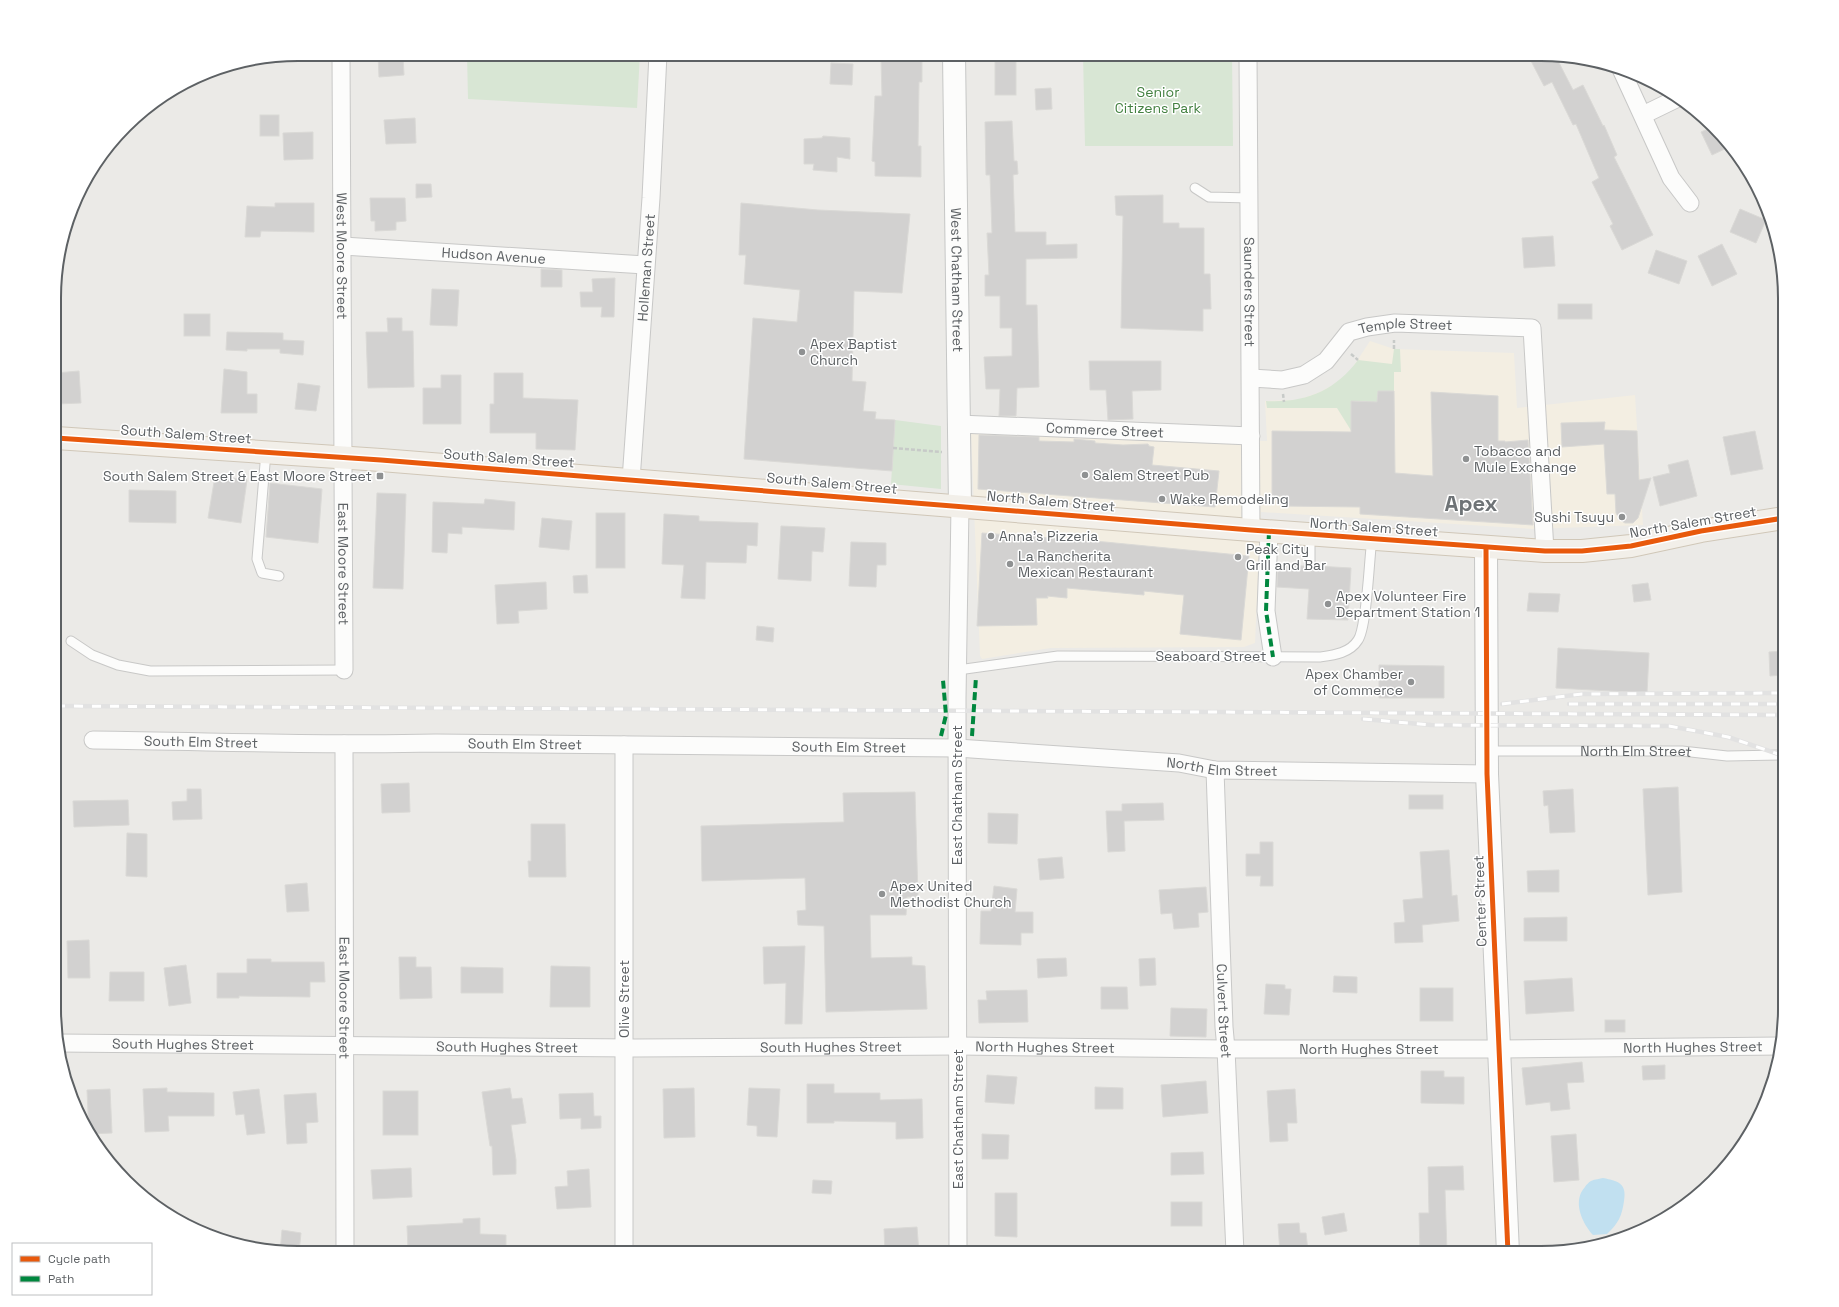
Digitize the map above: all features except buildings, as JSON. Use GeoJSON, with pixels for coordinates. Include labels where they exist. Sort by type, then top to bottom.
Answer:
{"type":"FeatureCollection","features":[{"type":"Feature","properties":{"kind":"main road","name":"West Chatham Street"},"geometry":{"type":"LineString","coordinates":[[954,61],[960,506]]}},
{"type":"Feature","properties":{"kind":"main road","name":"South Salem Street"},"geometry":{"type":"LineString","coordinates":[[61,438],[344,457],[960,506]]}},
{"type":"Feature","properties":{"kind":"main road","name":"North Salem Street"},"geometry":{"type":"LineString","coordinates":[[960,506],[1260,531],[1545,551],[1582,551],[1631,546],[1701,531],[1778,519]]}},
{"type":"Feature","properties":{"kind":"main road","name":"Center Street"},"geometry":{"type":"LineString","coordinates":[[1486,548],[1487,774],[1508,1246]]}},
{"type":"Feature","properties":{"kind":"street","name":"West Moore Street"},"geometry":{"type":"LineString","coordinates":[[341,61],[344,457]]}},
{"type":"Feature","properties":{"kind":"street","name":"Holleman Street"},"geometry":{"type":"LineString","coordinates":[[631,480],[646,265],[658,61]]}},
{"type":"Feature","properties":{"kind":"street","name":"Saunders Street"},"geometry":{"type":"LineString","coordinates":[[1248,61],[1251,436],[1266,611],[1273,656]]}},
{"type":"Feature","properties":{"kind":"street"},"geometry":{"type":"LineString","coordinates":[[1625,77],[1671,178],[1690,203]]}},
{"type":"Feature","properties":{"kind":"street"},"geometry":{"type":"LineString","coordinates":[[1643,115],[1672,101]]}},
{"type":"Feature","properties":{"kind":"street","name":"Hudson Avenue"},"geometry":{"type":"LineString","coordinates":[[343,246],[646,265]]}},
{"type":"Feature","properties":{"kind":"street","name":"Temple Street"},"geometry":{"type":"LineString","coordinates":[[1251,378],[1282,380],[1304,375],[1326,360],[1349,332],[1367,327],[1394,323],[1532,328],[1545,551]]}},
{"type":"Feature","properties":{"kind":"street","name":"Commerce Street"},"geometry":{"type":"LineString","coordinates":[[959,424],[1251,436]]}},
{"type":"Feature","properties":{"kind":"street","name":"East Moore Street"},"geometry":{"type":"LineString","coordinates":[[344,457],[344,670]]}},
{"type":"Feature","properties":{"kind":"street","name":"East Chatham Street"},"geometry":{"type":"LineString","coordinates":[[958,1246],[957,690],[960,506]]}},
{"type":"Feature","properties":{"kind":"street","name":"South Elm Street"},"geometry":{"type":"LineString","coordinates":[[93,740],[344,744],[957,748]]}},
{"type":"Feature","properties":{"kind":"street","name":"East Moore Street"},"geometry":{"type":"LineString","coordinates":[[344,744],[345,1246]]}},
{"type":"Feature","properties":{"kind":"street","name":"Olive Street"},"geometry":{"type":"LineString","coordinates":[[624,745],[624,1246]]}},
{"type":"Feature","properties":{"kind":"street","name":"North Elm Street"},"geometry":{"type":"LineString","coordinates":[[957,748],[1179,763],[1215,770],[1487,774]]}},
{"type":"Feature","properties":{"kind":"street","name":"Culvert Street"},"geometry":{"type":"LineString","coordinates":[[1215,770],[1224,1027],[1235,1246]]}},
{"type":"Feature","properties":{"kind":"street","name":"South Hughes Street"},"geometry":{"type":"LineString","coordinates":[[63,1042],[624,1047],[958,1046]]}},
{"type":"Feature","properties":{"kind":"street","name":"North Hughes Street"},"geometry":{"type":"LineString","coordinates":[[958,1046],[1226,1049],[1499,1049],[1775,1046]]}},
{"type":"Feature","properties":{"kind":"lane"},"geometry":{"type":"LineString","coordinates":[[1195,188],[1209,196],[1250,198]]}},
{"type":"Feature","properties":{"kind":"lane"},"geometry":{"type":"LineString","coordinates":[[266,452],[257,559],[262,573],[279,576]]}},
{"type":"Feature","properties":{"kind":"lane"},"geometry":{"type":"LineString","coordinates":[[1310,534],[1310,566]]}},
{"type":"Feature","properties":{"kind":"lane","name":"Seaboard Street"},"geometry":{"type":"LineString","coordinates":[[958,670],[1058,656],[1330,656],[1342,653],[1352,647],[1358,640],[1365,611],[1372,539]]}},
{"type":"Feature","properties":{"kind":"lane"},"geometry":{"type":"LineString","coordinates":[[71,641],[92,655],[118,665],[150,671],[344,670]]}},
{"type":"Feature","properties":{"kind":"lane","name":"North Elm Street"},"geometry":{"type":"LineString","coordinates":[[1487,751],[1682,751],[1727,756],[1778,755]]}},
{"type":"Feature","properties":{"kind":"path"},"geometry":{"type":"LineString","coordinates":[[893,448],[942,452]]}},
{"type":"Feature","properties":{"kind":"shaded area"},"geometry":{"type":"Polygon","coordinates":[[[1370,341],[1394,349],[1514,353],[1517,408],[1635,395],[1643,525],[1533,529],[1261,512],[1255,643],[1244,647],[1051,648],[982,659],[980,656],[971,434],[983,429],[1212,440],[1267,441],[1265,401],[1298,400],[1320,392],[1335,384],[1349,373],[1370,341]]]}},
{"type":"Feature","properties":{"kind":"green space"},"geometry":{"type":"Polygon","coordinates":[[[467,61],[640,61],[637,108],[468,99],[467,61]]]}},
{"type":"Feature","properties":{"kind":"green space","name":"Senior Citizens Park"},"geometry":{"type":"Polygon","coordinates":[[[1083,61],[1232,61],[1233,146],[1085,146],[1083,61]]]}},
{"type":"Feature","properties":{"kind":"green space"},"geometry":{"type":"Polygon","coordinates":[[[1394,349],[1400,349],[1401,372],[1394,372],[1394,391],[1378,391],[1377,420],[1367,420],[1366,401],[1351,401],[1352,432],[1337,408],[1267,408],[1266,401],[1294,400],[1318,393],[1339,380],[1358,360],[1392,364],[1394,349]]]}},
{"type":"Feature","properties":{"kind":"green space"},"geometry":{"type":"Polygon","coordinates":[[[895,420],[941,426],[941,489],[891,484],[895,420]]]}},
{"type":"Feature","properties":{"kind":"water"},"geometry":{"type":"Polygon","coordinates":[[[1603,1178],[1613,1180],[1621,1184],[1625,1195],[1621,1215],[1614,1227],[1607,1234],[1593,1235],[1582,1218],[1579,1199],[1588,1183],[1593,1180],[1603,1178]]]}},
{"type":"Feature","properties":{"kind":"railway"},"geometry":{"type":"LineString","coordinates":[[1502,704],[1582,694],[1778,693]]}},
{"type":"Feature","properties":{"kind":"railway"},"geometry":{"type":"LineString","coordinates":[[1569,704],[1778,704]]}},
{"type":"Feature","properties":{"kind":"railway"},"geometry":{"type":"LineString","coordinates":[[61,706],[1778,715]]}},
{"type":"Feature","properties":{"kind":"railway"},"geometry":{"type":"LineString","coordinates":[[1363,719],[1431,725],[1669,726],[1728,737],[1778,754]]}},
{"type":"Feature","properties":{"kind":"marked path"},"geometry":{"type":"LineString","coordinates":[[1269,531],[1266,611],[1273,657]]}},
{"type":"Feature","properties":{"kind":"marked path"},"geometry":{"type":"LineString","coordinates":[[972,736],[976,677]]}},
{"type":"Feature","properties":{"kind":"marked path"},"geometry":{"type":"LineString","coordinates":[[941,736],[946,715],[943,680]]}},
{"type":"Feature","properties":{"kind":"cycle path"},"geometry":{"type":"LineString","coordinates":[[61,438],[381,460],[1251,530],[1545,551],[1582,551],[1631,546],[1701,531],[1778,519]]}},
{"type":"Feature","properties":{"kind":"cycle path"},"geometry":{"type":"LineString","coordinates":[[1486,548],[1487,774],[1508,1246]]}},
{"type":"Feature","properties":{"kind":"place","name":"Apex Baptist Church"},"geometry":{"type":"Point","coordinates":[802,352]}},
{"type":"Feature","properties":{"kind":"place","name":"Tobacco and Mule Exchange"},"geometry":{"type":"Point","coordinates":[1466,459]}},
{"type":"Feature","properties":{"kind":"place","name":"Salem Street Pub"},"geometry":{"type":"Point","coordinates":[1085,475]}},
{"type":"Feature","properties":{"kind":"place","name":"South Salem Street & East Moore Street"},"geometry":{"type":"Point","coordinates":[380,476]}},
{"type":"Feature","properties":{"kind":"place","name":"Wake Remodeling"},"geometry":{"type":"Point","coordinates":[1162,499]}},
{"type":"Feature","properties":{"kind":"place","name":"Sushi Tsuyu"},"geometry":{"type":"Point","coordinates":[1622,517]}},
{"type":"Feature","properties":{"kind":"place","name":"Anna's Pizzeria"},"geometry":{"type":"Point","coordinates":[991,536]}},
{"type":"Feature","properties":{"kind":"place","name":"Peak City Grill and Bar"},"geometry":{"type":"Point","coordinates":[1238,557]}},
{"type":"Feature","properties":{"kind":"place","name":"La Rancherita Mexican Restaurant"},"geometry":{"type":"Point","coordinates":[1010,564]}},
{"type":"Feature","properties":{"kind":"place","name":"Apex Volunteer Fire Department Station 1"},"geometry":{"type":"Point","coordinates":[1328,604]}},
{"type":"Feature","properties":{"kind":"place","name":"Apex Chamber of Commerce"},"geometry":{"type":"Point","coordinates":[1411,682]}},
{"type":"Feature","properties":{"kind":"place","name":"Apex United Methodist Church"},"geometry":{"type":"Point","coordinates":[882,894]}},
{"type":"Feature","properties":{"kind":"district","name":"Apex"},"geometry":{"type":"Point","coordinates":[1471,503]}}]}
